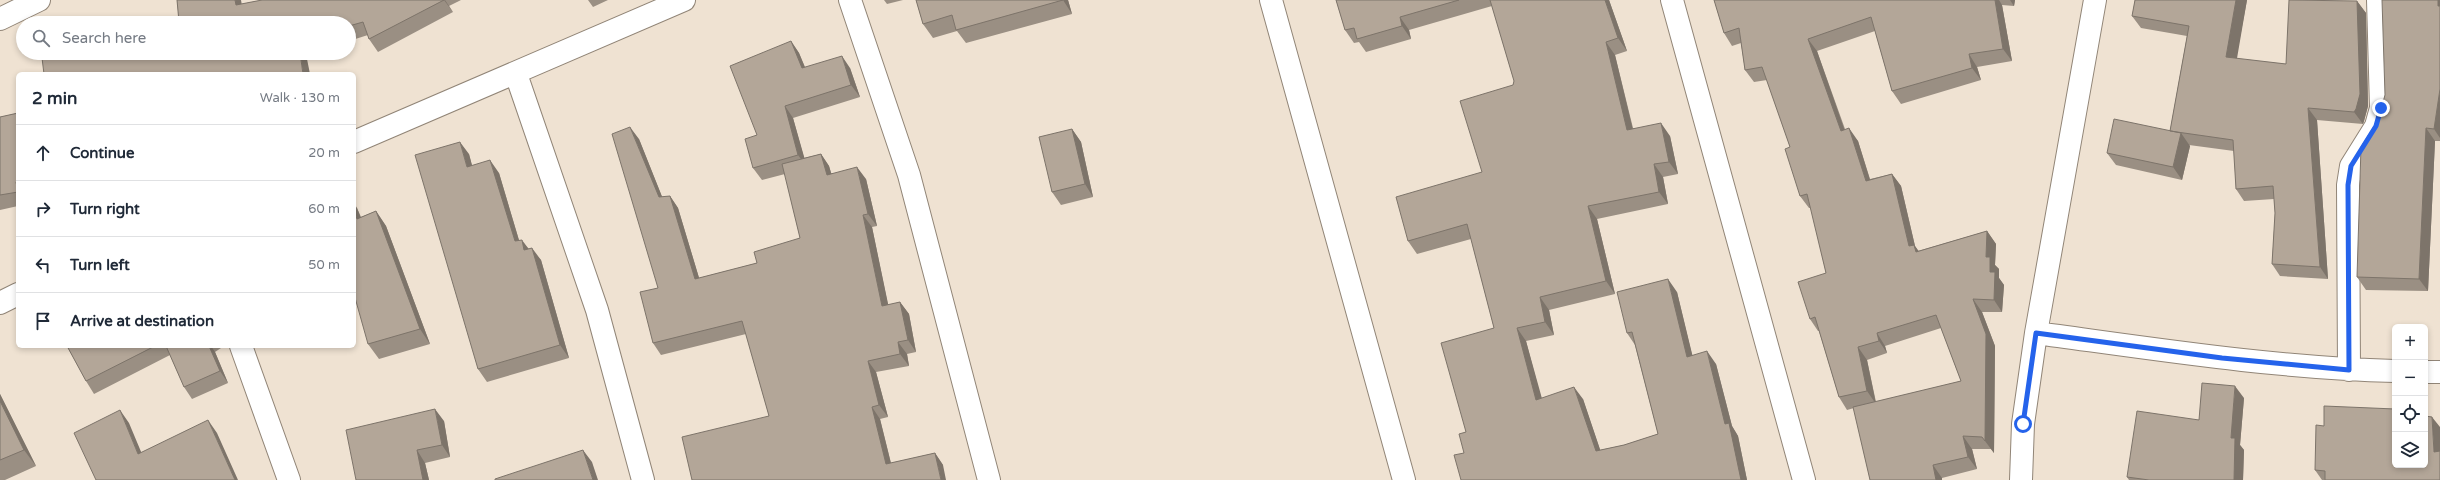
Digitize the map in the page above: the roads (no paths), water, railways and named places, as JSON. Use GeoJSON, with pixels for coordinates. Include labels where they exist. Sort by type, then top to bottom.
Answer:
{"type":"FeatureCollection","features":[{"type":"Feature","properties":{"kind":"street"},"geometry":{"type":"LineString","coordinates":[[0,19],[39,0]]}},
{"type":"Feature","properties":{"kind":"street"},"geometry":{"type":"LineString","coordinates":[[356,141],[516,74],[684,0]]}},
{"type":"Feature","properties":{"kind":"street"},"geometry":{"type":"LineString","coordinates":[[850,0],[909,175],[989,480]]}},
{"type":"Feature","properties":{"kind":"street"},"geometry":{"type":"LineString","coordinates":[[1271,0],[1404,480]]}},
{"type":"Feature","properties":{"kind":"street"},"geometry":{"type":"LineString","coordinates":[[1672,0],[1804,480]]}},
{"type":"Feature","properties":{"kind":"street"},"geometry":{"type":"LineString","coordinates":[[2020,480],[2023,424],[2036,333],[2095,0]]}},
{"type":"Feature","properties":{"kind":"street"},"geometry":{"type":"LineString","coordinates":[[2349,370],[2348,185],[2351,166],[2376,126],[2381,108],[2378,0]]}},
{"type":"Feature","properties":{"kind":"street"},"geometry":{"type":"LineString","coordinates":[[516,74],[598,310],[642,480]]}},
{"type":"Feature","properties":{"kind":"street"},"geometry":{"type":"LineString","coordinates":[[0,303],[16,295]]}},
{"type":"Feature","properties":{"kind":"street"},"geometry":{"type":"LineString","coordinates":[[2036,333],[2222,358],[2349,370],[2392,371]]}},
{"type":"Feature","properties":{"kind":"street"},"geometry":{"type":"LineString","coordinates":[[242,348],[289,480]]}},
{"type":"Feature","properties":{"kind":"street"},"geometry":{"type":"LineString","coordinates":[[2428,372],[2440,372]]}}]}
